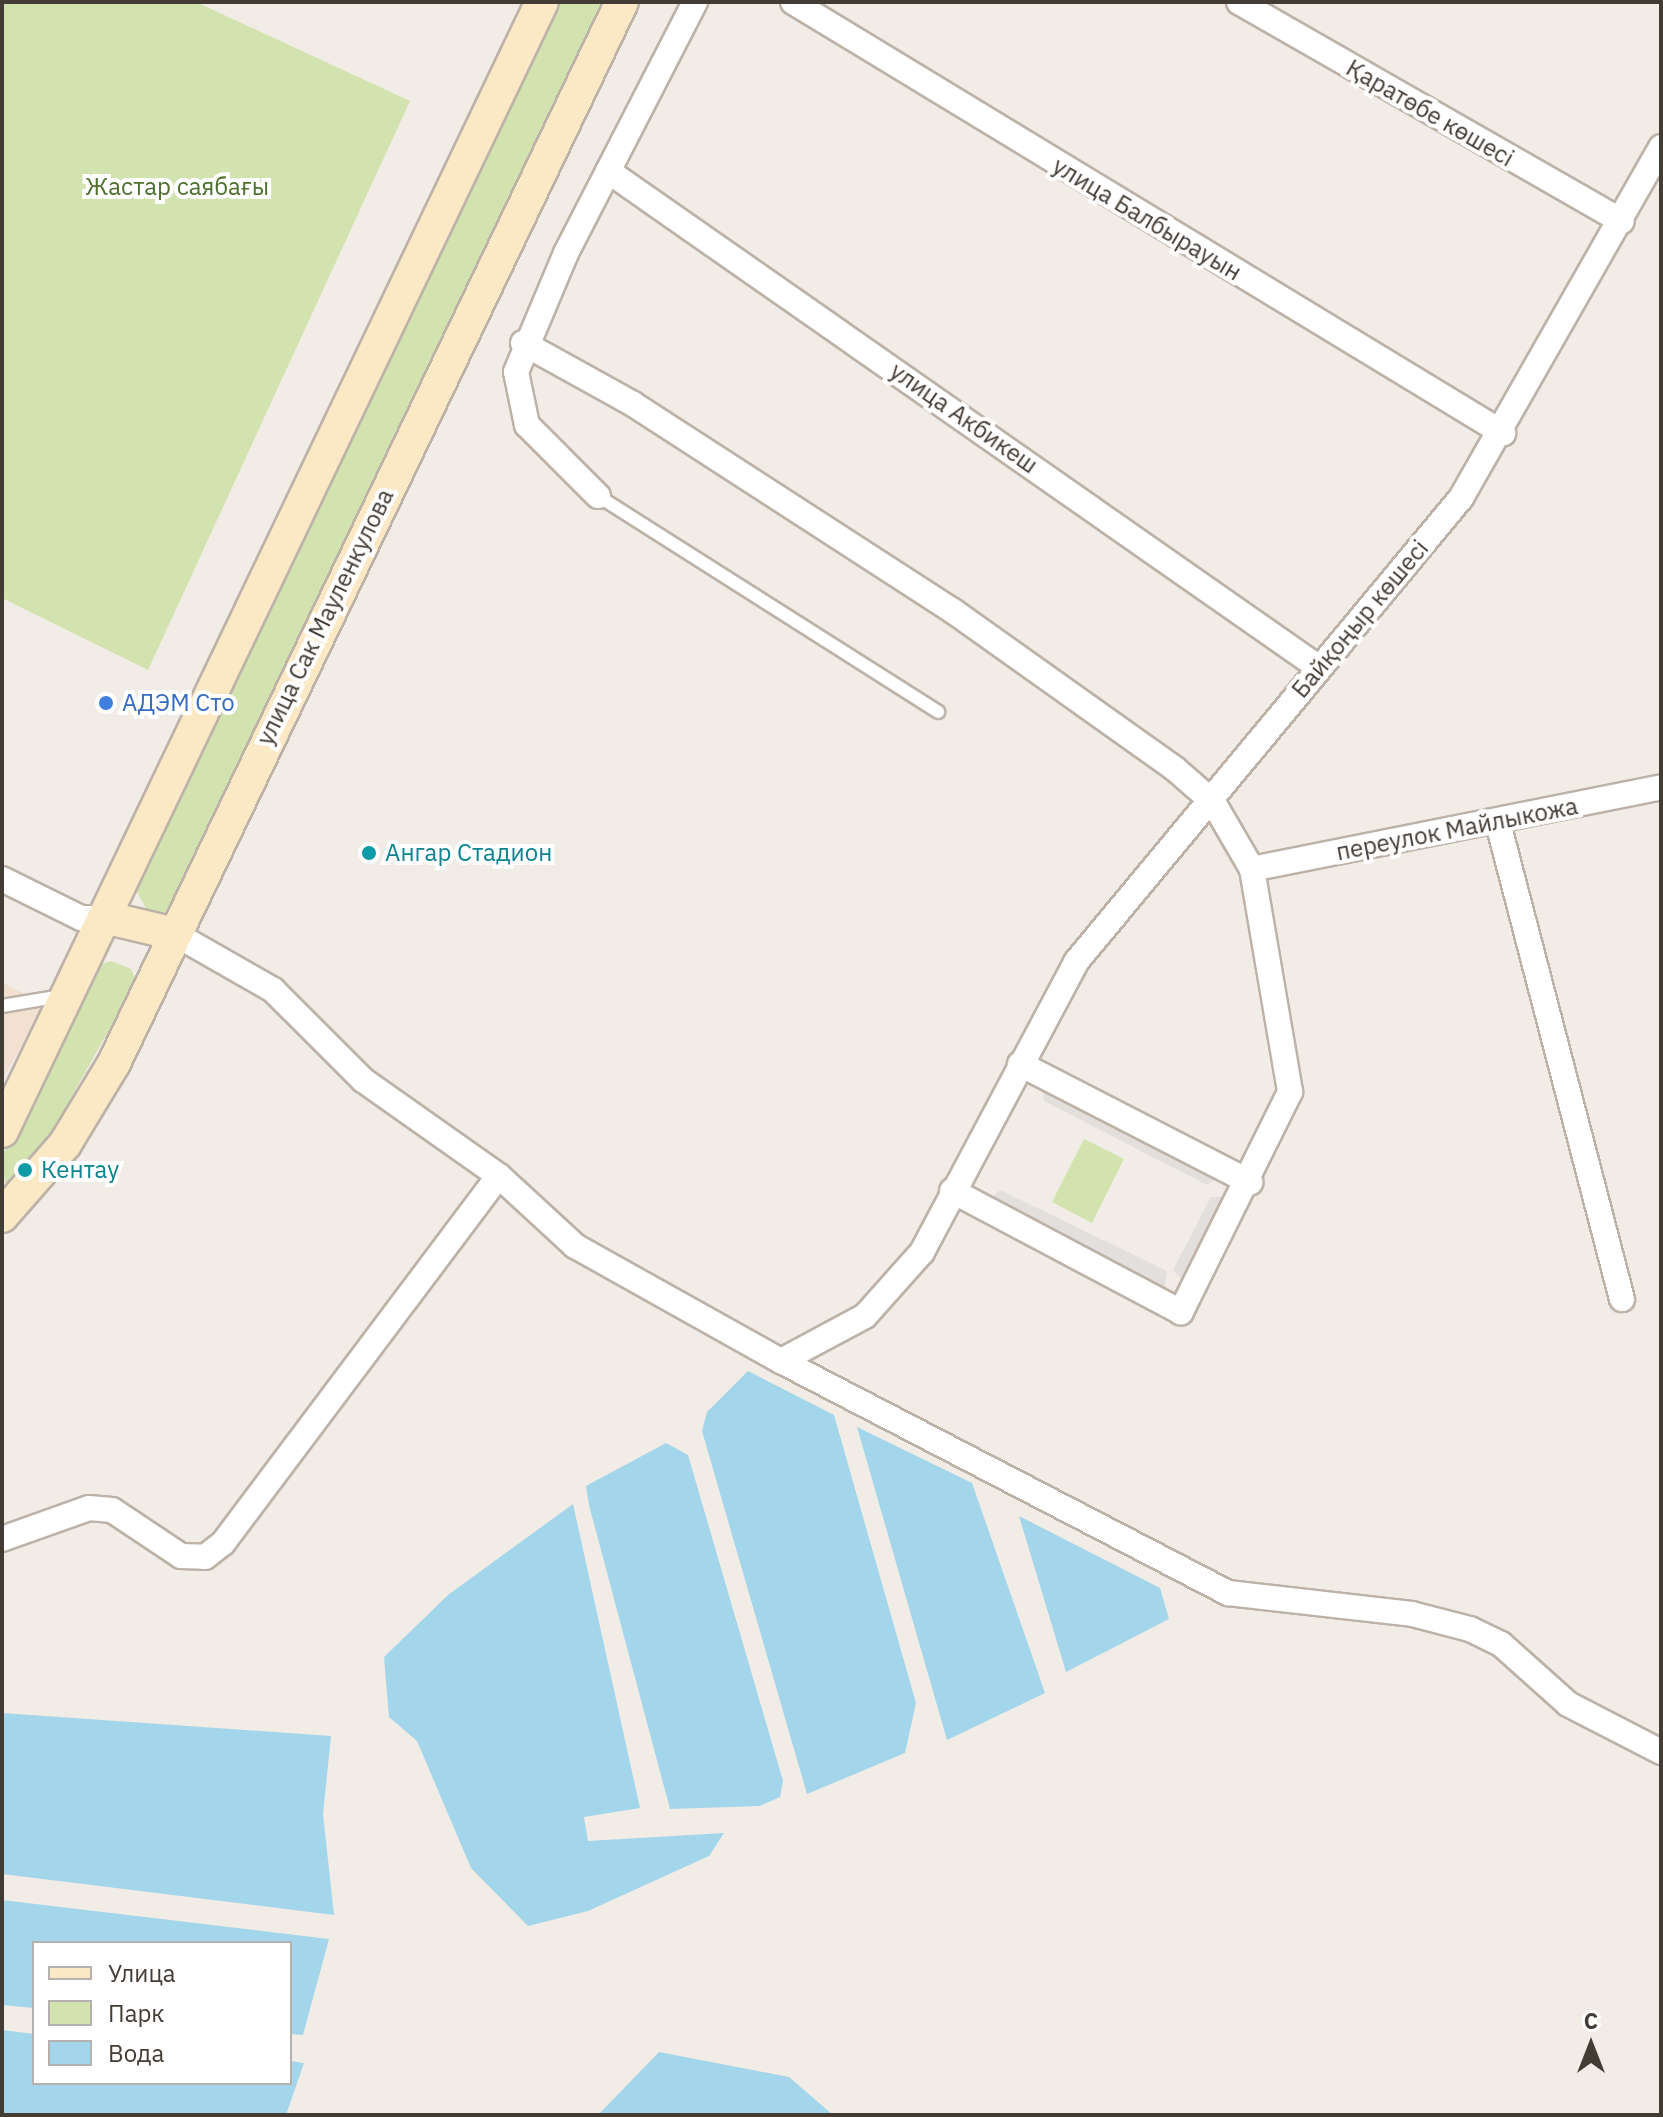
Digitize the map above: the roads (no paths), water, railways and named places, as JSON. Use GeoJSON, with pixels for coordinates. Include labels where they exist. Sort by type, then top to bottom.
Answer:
{"type":"FeatureCollection","features":[{"type":"Feature","properties":{"kind":"main road"},"geometry":{"type":"LineString","coordinates":[[2,1131],[108,918],[542,2]]}},
{"type":"Feature","properties":{"kind":"main road","name":"улица Сак Мауленкулова"},"geometry":{"type":"LineString","coordinates":[[2,1216],[65,1144],[114,1063],[622,2]]}},
{"type":"Feature","properties":{"kind":"main road"},"geometry":{"type":"LineString","coordinates":[[108,918],[175,934]]}},
{"type":"Feature","properties":{"kind":"street"},"geometry":{"type":"LineString","coordinates":[[598,496],[527,425],[516,372],[523,343],[695,2]]}},
{"type":"Feature","properties":{"kind":"street","name":"улица Балбырауын"},"geometry":{"type":"LineString","coordinates":[[793,2],[1503,433]]}},
{"type":"Feature","properties":{"kind":"street","name":"Қаратөбе көшесі"},"geometry":{"type":"LineString","coordinates":[[1239,2],[1622,221]]}},
{"type":"Feature","properties":{"kind":"street","name":"Байқоңыр көшесі"},"geometry":{"type":"LineString","coordinates":[[781,1361],[865,1316],[895,1289],[952,1191],[1076,962],[1213,802],[1318,667],[1461,498],[1503,433],[1661,147]]}},
{"type":"Feature","properties":{"kind":"street","name":"улица Акбикеш"},"geometry":{"type":"LineString","coordinates":[[608,171],[1318,667]]}},
{"type":"Feature","properties":{"kind":"street"},"geometry":{"type":"LineString","coordinates":[[523,343],[633,404],[953,611],[1213,802],[1252,869],[1291,1080],[1284,1116],[1181,1312],[952,1191]]}},
{"type":"Feature","properties":{"kind":"street","name":"переулок Майлыкожа"},"geometry":{"type":"LineString","coordinates":[[1252,869],[1498,823],[1659,783]]}},
{"type":"Feature","properties":{"kind":"street"},"geometry":{"type":"LineString","coordinates":[[1498,823],[1622,1299]]}},
{"type":"Feature","properties":{"kind":"street"},"geometry":{"type":"LineString","coordinates":[[2,879],[81,918],[108,918]]}},
{"type":"Feature","properties":{"kind":"street"},"geometry":{"type":"LineString","coordinates":[[175,934],[273,990],[363,1080],[499,1176],[575,1246],[781,1361],[1228,1593],[1412,1614],[1470,1629],[1501,1644],[1568,1704],[1661,1752]]}},
{"type":"Feature","properties":{"kind":"street"},"geometry":{"type":"LineString","coordinates":[[1020,1064],[1250,1182]]}},
{"type":"Feature","properties":{"kind":"street"},"geometry":{"type":"LineString","coordinates":[[2,1539],[89,1508],[112,1510],[181,1556],[214,1550],[292,1461],[499,1176]]}},
{"type":"Feature","properties":{"kind":"lane"},"geometry":{"type":"LineString","coordinates":[[598,496],[938,712]]}},
{"type":"Feature","properties":{"kind":"lane"},"geometry":{"type":"LineString","coordinates":[[2,1006],[69,995]]}},
{"type":"Feature","properties":{"kind":"water"},"geometry":{"type":"Polygon","coordinates":[[[748,1371],[834,1415],[916,1703],[905,1753],[807,1794],[702,1431],[707,1412],[748,1371]]]}},
{"type":"Feature","properties":{"kind":"water"},"geometry":{"type":"Polygon","coordinates":[[[857,1427],[972,1483],[1045,1693],[947,1740],[857,1427]]]}},
{"type":"Feature","properties":{"kind":"water"},"geometry":{"type":"Polygon","coordinates":[[[666,1443],[688,1455],[783,1781],[780,1797],[760,1806],[670,1809],[589,1505],[586,1486],[666,1443]]]}},
{"type":"Feature","properties":{"kind":"water"},"geometry":{"type":"Polygon","coordinates":[[[573,1504],[640,1808],[584,1817],[588,1841],[724,1833],[709,1856],[588,1911],[528,1926],[471,1868],[417,1741],[389,1717],[384,1657],[448,1595],[573,1504]]]}},
{"type":"Feature","properties":{"kind":"water"},"geometry":{"type":"Polygon","coordinates":[[[1019,1516],[1160,1588],[1169,1619],[1066,1672],[1019,1516]]]}},
{"type":"Feature","properties":{"kind":"water"},"geometry":{"type":"Polygon","coordinates":[[[2,1713],[331,1736],[323,1814],[334,1915],[2,1874],[2,1713]]]}},
{"type":"Feature","properties":{"kind":"water"},"geometry":{"type":"Polygon","coordinates":[[[2,1900],[329,1939],[303,2035],[292,2034],[292,1941],[32,1941],[32,2008],[2,2005],[2,1900]]]}},
{"type":"Feature","properties":{"kind":"water"},"geometry":{"type":"Polygon","coordinates":[[[2,2030],[32,2034],[32,2085],[292,2085],[292,2061],[304,2063],[286,2115],[2,2115],[2,2030]]]}},
{"type":"Feature","properties":{"kind":"water"},"geometry":{"type":"Polygon","coordinates":[[[659,2052],[789,2077],[833,2115],[598,2115],[659,2052]]]}},
{"type":"Feature","properties":{"kind":"place","name":"АДЭМ Сто"},"geometry":{"type":"Point","coordinates":[106,703]}},
{"type":"Feature","properties":{"kind":"place","name":"Ангар Стадион"},"geometry":{"type":"Point","coordinates":[369,853]}},
{"type":"Feature","properties":{"kind":"place","name":"Кентау"},"geometry":{"type":"Point","coordinates":[25,1170]}},
{"type":"Feature","properties":{"kind":"park label","name":"Жастар саябағы"},"geometry":{"type":"Point","coordinates":[177,187]}}]}
